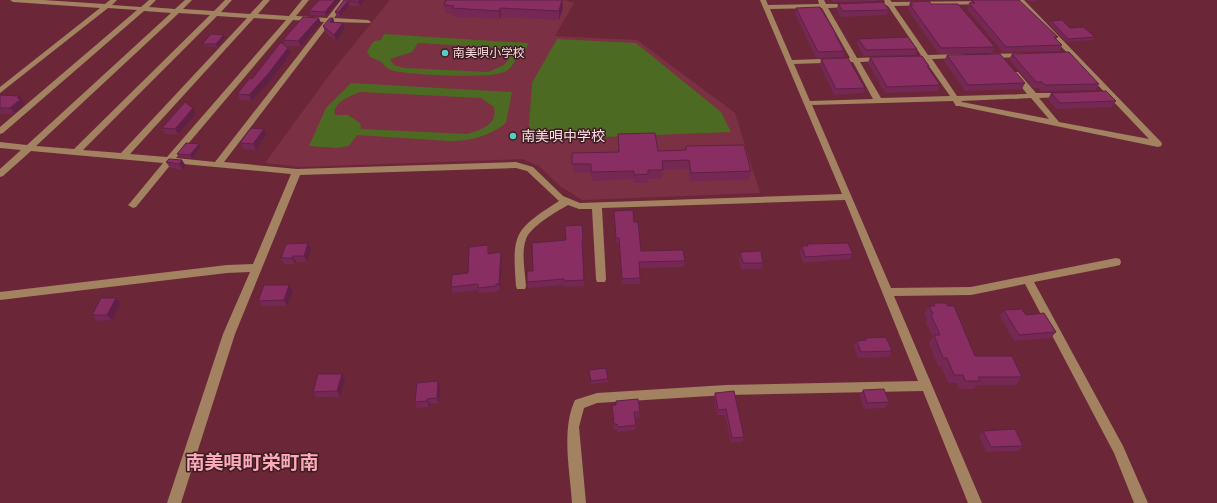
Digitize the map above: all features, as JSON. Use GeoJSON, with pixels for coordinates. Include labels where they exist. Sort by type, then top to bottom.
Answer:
{"type":"FeatureCollection","features":[{"type":"Feature","properties":{"kind":"street"},"geometry":{"type":"LineString","coordinates":[[13,0],[215,14],[368,22]]}},
{"type":"Feature","properties":{"kind":"street"},"geometry":{"type":"LineString","coordinates":[[0,91],[114,0]]}},
{"type":"Feature","properties":{"kind":"street"},"geometry":{"type":"LineString","coordinates":[[0,131],[153,0]]}},
{"type":"Feature","properties":{"kind":"street"},"geometry":{"type":"LineString","coordinates":[[0,174],[189,0]]}},
{"type":"Feature","properties":{"kind":"street"},"geometry":{"type":"LineString","coordinates":[[76,152],[229,0]]}},
{"type":"Feature","properties":{"kind":"street"},"geometry":{"type":"LineString","coordinates":[[123,156],[267,0]]}},
{"type":"Feature","properties":{"kind":"street"},"geometry":{"type":"LineString","coordinates":[[133,205],[289,18],[306,0]]}},
{"type":"Feature","properties":{"kind":"street"},"geometry":{"type":"LineString","coordinates":[[218,164],[344,0]]}},
{"type":"Feature","properties":{"kind":"street"},"geometry":{"type":"LineString","coordinates":[[888,2],[959,104],[1158,144],[1110,93],[1068,54],[1018,1]]}},
{"type":"Feature","properties":{"kind":"street"},"geometry":{"type":"LineString","coordinates":[[875,4],[888,2],[957,4],[992,2]]}},
{"type":"Feature","properties":{"kind":"street"},"geometry":{"type":"LineString","coordinates":[[822,3],[878,100]]}},
{"type":"Feature","properties":{"kind":"street"},"geometry":{"type":"LineString","coordinates":[[860,5],[822,3],[764,4],[848,197],[975,503]]}},
{"type":"Feature","properties":{"kind":"street"},"geometry":{"type":"LineString","coordinates":[[985,56],[1002,58],[1032,55]]}},
{"type":"Feature","properties":{"kind":"street"},"geometry":{"type":"LineString","coordinates":[[912,58],[970,56]]}},
{"type":"Feature","properties":{"kind":"street"},"geometry":{"type":"LineString","coordinates":[[790,62],[891,58]]}},
{"type":"Feature","properties":{"kind":"street"},"geometry":{"type":"LineString","coordinates":[[1002,58],[1056,123]]}},
{"type":"Feature","properties":{"kind":"street"},"geometry":{"type":"LineString","coordinates":[[1094,94],[1110,93]]}},
{"type":"Feature","properties":{"kind":"street"},"geometry":{"type":"LineString","coordinates":[[807,102],[1072,94]]}},
{"type":"Feature","properties":{"kind":"street"},"geometry":{"type":"LineString","coordinates":[[0,145],[297,172],[516,165],[530,169],[560,198],[579,206],[597,207],[848,197]]}},
{"type":"Feature","properties":{"kind":"street"},"geometry":{"type":"LineString","coordinates":[[174,503],[229,334],[297,172]]}},
{"type":"Feature","properties":{"kind":"street"},"geometry":{"type":"LineString","coordinates":[[521,286],[519,262],[521,238],[537,221],[567,201]]}},
{"type":"Feature","properties":{"kind":"street"},"geometry":{"type":"LineString","coordinates":[[597,207],[601,279]]}},
{"type":"Feature","properties":{"kind":"street"},"geometry":{"type":"LineString","coordinates":[[887,292],[971,291],[1116,262]]}},
{"type":"Feature","properties":{"kind":"street"},"geometry":{"type":"LineString","coordinates":[[0,296],[227,269],[256,268]]}},
{"type":"Feature","properties":{"kind":"street"},"geometry":{"type":"LineString","coordinates":[[1028,280],[1120,450],[1141,503]]}},
{"type":"Feature","properties":{"kind":"street"},"geometry":{"type":"LineString","coordinates":[[579,503],[573,427],[579,404],[597,398],[726,390],[926,386]]}},
{"type":"Feature","properties":{"kind":"shaded area","name":"南美唄中学校"},"geometry":{"type":"Polygon","coordinates":[[[390,0],[564,0],[574,3],[555,36],[637,40],[735,113],[760,193],[582,200],[560,186],[539,166],[522,159],[300,167],[265,163],[333,70],[390,0]]]}},
{"type":"Feature","properties":{"kind":"green space"},"geometry":{"type":"Polygon","coordinates":[[[384,34],[528,43],[526,50],[520,50],[512,66],[504,72],[483,75],[448,76],[399,72],[389,69],[381,62],[370,57],[367,51],[374,41],[381,40],[384,34]],[[418,43],[412,52],[390,59],[394,65],[404,68],[488,72],[504,65],[509,59],[506,53],[499,48],[418,43]]]}},
{"type":"Feature","properties":{"kind":"green space"},"geometry":{"type":"Polygon","coordinates":[[[557,39],[636,43],[721,112],[731,132],[528,140],[532,83],[557,39]]]}},
{"type":"Feature","properties":{"kind":"green space"},"geometry":{"type":"Polygon","coordinates":[[[351,83],[512,92],[506,123],[486,135],[464,140],[448,141],[357,135],[349,146],[337,148],[309,146],[326,108],[351,83]],[[360,92],[339,103],[336,106],[335,115],[348,115],[360,123],[361,129],[467,134],[478,131],[487,126],[491,122],[495,113],[494,107],[481,98],[360,92]]]}},
{"type":"Feature","properties":{"kind":"building"},"geometry":{"type":"Polygon","coordinates":[[[319,0],[335,0],[325,12],[309,11],[319,0]]]}},
{"type":"Feature","properties":{"kind":"building"},"geometry":{"type":"Polygon","coordinates":[[[344,0],[360,0],[358,2],[348,1],[339,12],[335,12],[344,0]]]}},
{"type":"Feature","properties":{"kind":"building"},"geometry":{"type":"Polygon","coordinates":[[[446,0],[562,0],[559,11],[500,8],[499,11],[452,8],[454,6],[444,5],[446,0]]]}},
{"type":"Feature","properties":{"kind":"building"},"geometry":{"type":"Polygon","coordinates":[[[972,0],[1019,0],[1058,37],[1054,37],[1062,45],[1006,47],[969,3],[975,3],[972,0]]]}},
{"type":"Feature","properties":{"kind":"building"},"geometry":{"type":"Polygon","coordinates":[[[929,1],[931,4],[958,4],[995,47],[941,48],[910,5],[913,5],[910,2],[929,1]]]}},
{"type":"Feature","properties":{"kind":"building"},"geometry":{"type":"Polygon","coordinates":[[[883,2],[889,10],[843,11],[838,4],[883,2]]]}},
{"type":"Feature","properties":{"kind":"building"},"geometry":{"type":"Polygon","coordinates":[[[820,7],[844,51],[818,52],[796,8],[820,7]]]}},
{"type":"Feature","properties":{"kind":"building"},"geometry":{"type":"Polygon","coordinates":[[[303,17],[319,18],[298,41],[283,40],[303,17]]]}},
{"type":"Feature","properties":{"kind":"building"},"geometry":{"type":"Polygon","coordinates":[[[330,18],[333,18],[330,22],[343,23],[334,35],[323,26],[330,18]]]}},
{"type":"Feature","properties":{"kind":"building"},"geometry":{"type":"Polygon","coordinates":[[[1062,20],[1070,28],[1083,27],[1095,37],[1068,39],[1051,21],[1062,20]]]}},
{"type":"Feature","properties":{"kind":"building"},"geometry":{"type":"Polygon","coordinates":[[[211,34],[224,35],[216,44],[202,44],[211,34]]]}},
{"type":"Feature","properties":{"kind":"building"},"geometry":{"type":"Polygon","coordinates":[[[908,37],[917,49],[866,50],[858,39],[908,37]]]}},
{"type":"Feature","properties":{"kind":"building"},"geometry":{"type":"Polygon","coordinates":[[[281,42],[288,48],[268,74],[249,95],[237,94],[250,78],[252,79],[281,42]]]}},
{"type":"Feature","properties":{"kind":"building"},"geometry":{"type":"Polygon","coordinates":[[[1069,52],[1099,84],[1045,85],[1042,82],[1036,82],[1012,54],[1069,52]]]}},
{"type":"Feature","properties":{"kind":"building"},"geometry":{"type":"Polygon","coordinates":[[[1000,54],[1025,83],[968,85],[947,55],[1000,54]]]}},
{"type":"Feature","properties":{"kind":"building"},"geometry":{"type":"Polygon","coordinates":[[[922,56],[940,85],[887,87],[870,57],[922,56]]]}},
{"type":"Feature","properties":{"kind":"building"},"geometry":{"type":"Polygon","coordinates":[[[848,58],[865,88],[836,89],[821,59],[848,58]]]}},
{"type":"Feature","properties":{"kind":"building"},"geometry":{"type":"Polygon","coordinates":[[[1106,91],[1116,101],[1060,103],[1051,93],[1106,91]]]}},
{"type":"Feature","properties":{"kind":"building"},"geometry":{"type":"Polygon","coordinates":[[[0,95],[20,96],[17,98],[21,99],[10,108],[0,108],[0,95]]]}},
{"type":"Feature","properties":{"kind":"building"},"geometry":{"type":"Polygon","coordinates":[[[185,102],[193,108],[175,129],[162,128],[185,102]]]}},
{"type":"Feature","properties":{"kind":"building"},"geometry":{"type":"Polygon","coordinates":[[[251,128],[264,129],[253,144],[240,143],[251,128]]]}},
{"type":"Feature","properties":{"kind":"building"},"geometry":{"type":"Polygon","coordinates":[[[655,133],[658,151],[686,150],[686,146],[744,145],[751,171],[691,173],[689,160],[662,161],[663,170],[648,170],[648,174],[634,175],[634,171],[591,172],[591,164],[572,164],[572,153],[619,152],[618,134],[655,133]]]}},
{"type":"Feature","properties":{"kind":"building"},"geometry":{"type":"Polygon","coordinates":[[[186,143],[199,144],[190,155],[177,154],[186,143]]]}},
{"type":"Feature","properties":{"kind":"building"},"geometry":{"type":"Polygon","coordinates":[[[169,159],[182,160],[179,164],[166,162],[169,159]]]}},
{"type":"Feature","properties":{"kind":"building"},"geometry":{"type":"Polygon","coordinates":[[[633,210],[634,222],[638,222],[641,251],[683,250],[685,261],[639,262],[640,278],[622,279],[619,238],[616,238],[614,211],[633,210]]]}},
{"type":"Feature","properties":{"kind":"building"},"geometry":{"type":"Polygon","coordinates":[[[582,225],[584,280],[564,281],[564,279],[527,282],[527,271],[533,271],[532,243],[566,240],[565,226],[582,225]]]}},
{"type":"Feature","properties":{"kind":"building"},"geometry":{"type":"Polygon","coordinates":[[[308,243],[304,256],[281,258],[286,244],[308,243]]]}},
{"type":"Feature","properties":{"kind":"building"},"geometry":{"type":"Polygon","coordinates":[[[848,243],[853,254],[805,257],[802,246],[808,246],[807,244],[848,243]]]}},
{"type":"Feature","properties":{"kind":"building"},"geometry":{"type":"Polygon","coordinates":[[[488,245],[488,254],[501,252],[499,284],[496,284],[496,286],[478,288],[478,284],[451,287],[452,275],[468,273],[469,247],[488,245]]]}},
{"type":"Feature","properties":{"kind":"building"},"geometry":{"type":"Polygon","coordinates":[[[761,251],[763,263],[743,263],[740,252],[761,251]]]}},
{"type":"Feature","properties":{"kind":"building"},"geometry":{"type":"Polygon","coordinates":[[[264,285],[289,285],[284,300],[258,301],[264,285]]]}},
{"type":"Feature","properties":{"kind":"building"},"geometry":{"type":"Polygon","coordinates":[[[101,298],[116,298],[107,315],[92,315],[101,298]]]}},
{"type":"Feature","properties":{"kind":"building"},"geometry":{"type":"Polygon","coordinates":[[[933,303],[946,303],[948,306],[954,306],[975,356],[1012,356],[1022,377],[978,377],[980,381],[965,381],[963,375],[954,375],[947,358],[943,358],[934,335],[940,335],[931,315],[933,314],[929,306],[935,306],[933,303]]]}},
{"type":"Feature","properties":{"kind":"building"},"geometry":{"type":"Polygon","coordinates":[[[1022,309],[1026,315],[1044,313],[1056,332],[1019,335],[1004,310],[1022,309]]]}},
{"type":"Feature","properties":{"kind":"building"},"geometry":{"type":"Polygon","coordinates":[[[886,337],[892,351],[861,352],[857,341],[866,340],[865,338],[886,337]]]}},
{"type":"Feature","properties":{"kind":"building"},"geometry":{"type":"Polygon","coordinates":[[[606,368],[608,379],[591,381],[589,370],[606,368]]]}},
{"type":"Feature","properties":{"kind":"building"},"geometry":{"type":"Polygon","coordinates":[[[318,374],[342,374],[337,391],[313,392],[318,374]]]}},
{"type":"Feature","properties":{"kind":"building"},"geometry":{"type":"Polygon","coordinates":[[[438,381],[437,398],[415,402],[417,383],[438,381]]]}},
{"type":"Feature","properties":{"kind":"building"},"geometry":{"type":"Polygon","coordinates":[[[884,389],[889,402],[867,403],[863,390],[884,389]]]}},
{"type":"Feature","properties":{"kind":"building"},"geometry":{"type":"Polygon","coordinates":[[[734,391],[744,437],[732,438],[726,409],[718,410],[715,393],[734,391]]]}},
{"type":"Feature","properties":{"kind":"building"},"geometry":{"type":"Polygon","coordinates":[[[638,399],[640,412],[634,412],[636,425],[618,427],[617,424],[614,424],[612,405],[616,405],[616,401],[638,399]]]}},
{"type":"Feature","properties":{"kind":"building"},"geometry":{"type":"Polygon","coordinates":[[[1015,429],[1023,446],[991,447],[983,431],[1015,429]]]}},
{"type":"Feature","properties":{"kind":"place","name":"南美唄小学校"},"geometry":{"type":"Point","coordinates":[445,53]}},
{"type":"Feature","properties":{"kind":"place","name":"南美唄中学校"},"geometry":{"type":"Point","coordinates":[513,136]}},
{"type":"Feature","properties":{"kind":"district","name":"南美唄町栄町南"},"geometry":{"type":"Point","coordinates":[252,462]}}]}
